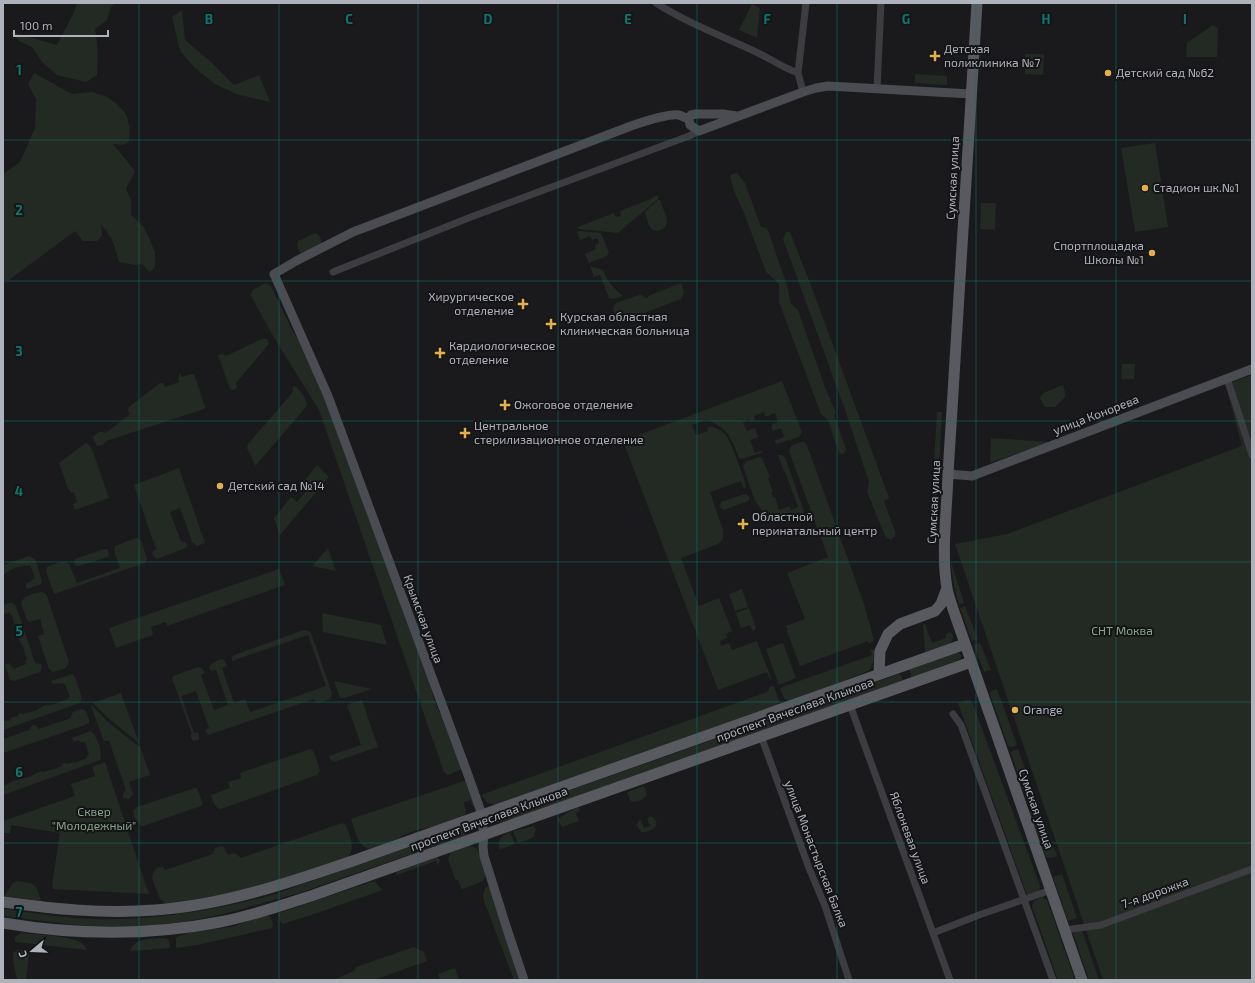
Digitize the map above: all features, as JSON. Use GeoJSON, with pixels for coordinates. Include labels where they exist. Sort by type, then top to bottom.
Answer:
{"type":"FeatureCollection","features":[{"type":"Feature","properties":{"kind":"main road","name":"Сумская улица"},"geometry":{"type":"LineString","coordinates":[[977,3],[948,474],[944,558],[947,588],[971,662],[1082,980]]}},
{"type":"Feature","properties":{"kind":"main road"},"geometry":{"type":"LineString","coordinates":[[879,674],[880,651],[888,634],[900,624],[935,610],[941,604],[947,588]]}},
{"type":"Feature","properties":{"kind":"main road","name":"проспект Вячеслава Клыкова"},"geometry":{"type":"LineString","coordinates":[[3,902],[48,908],[113,912],[157,910],[244,895],[306,877],[965,644]]}},
{"type":"Feature","properties":{"kind":"main road","name":"проспект Вячеслава Клыкова"},"geometry":{"type":"LineString","coordinates":[[3,923],[64,931],[117,933],[147,932],[221,922],[270,910],[314,896],[503,827],[971,662]]}},
{"type":"Feature","properties":{"kind":"main road"},"geometry":{"type":"LineString","coordinates":[[893,670],[902,671],[906,676],[905,683],[901,686]]}},
{"type":"Feature","properties":{"kind":"main road"},"geometry":{"type":"LineString","coordinates":[[497,810],[492,815],[491,822],[495,827],[503,827]]}},
{"type":"Feature","properties":{"kind":"main road"},"geometry":{"type":"LineString","coordinates":[[465,821],[472,823],[475,826],[476,834],[470,839]]}},
{"type":"Feature","properties":{"kind":"street"},"geometry":{"type":"LineString","coordinates":[[656,3],[676,16],[798,73]]}},
{"type":"Feature","properties":{"kind":"street"},"geometry":{"type":"LineString","coordinates":[[803,92],[798,73],[806,3]]}},
{"type":"Feature","properties":{"kind":"street"},"geometry":{"type":"LineString","coordinates":[[877,88],[881,3]]}},
{"type":"Feature","properties":{"kind":"street"},"geometry":{"type":"LineString","coordinates":[[332,272],[471,217],[816,88],[828,86],[971,94]]}},
{"type":"Feature","properties":{"kind":"street"},"geometry":{"type":"LineString","coordinates":[[699,131],[690,125],[689,119],[691,115],[723,114],[738,117]]}},
{"type":"Feature","properties":{"kind":"street","name":"Крымская улица"},"geometry":{"type":"LineString","coordinates":[[524,980],[484,856],[484,834],[480,809],[467,772],[342,432],[274,274],[353,232],[631,126],[678,115],[689,119]]}},
{"type":"Feature","properties":{"kind":"street","name":"улица Конорева"},"geometry":{"type":"LineString","coordinates":[[948,474],[972,476],[1252,370]]}},
{"type":"Feature","properties":{"kind":"street"},"geometry":{"type":"LineString","coordinates":[[1227,379],[1252,455]]}},
{"type":"Feature","properties":{"kind":"street","name":"Яблоневая улица"},"geometry":{"type":"LineString","coordinates":[[850,705],[950,980]]}},
{"type":"Feature","properties":{"kind":"street"},"geometry":{"type":"LineString","coordinates":[[953,714],[961,725],[1053,980]]}},
{"type":"Feature","properties":{"kind":"street","name":"улица Монастырская Балка"},"geometry":{"type":"LineString","coordinates":[[761,736],[808,868],[825,906],[849,980]]}},
{"type":"Feature","properties":{"kind":"street","name":"7-я дорожка"},"geometry":{"type":"LineString","coordinates":[[1065,930],[1101,925],[1252,869]]}},
{"type":"Feature","properties":{"kind":"street"},"geometry":{"type":"LineString","coordinates":[[933,933],[1051,890]]}},
{"type":"Feature","properties":{"kind":"green space"},"geometry":{"type":"Polygon","coordinates":[[[77,3],[115,3],[111,7],[107,20],[95,29],[98,52],[97,75],[86,82],[57,75],[42,62],[32,47],[19,41],[11,32],[57,45],[77,3]]]}},
{"type":"Feature","properties":{"kind":"green space"},"geometry":{"type":"Polygon","coordinates":[[[752,4],[760,8],[757,38],[739,30],[752,4]]]}},
{"type":"Feature","properties":{"kind":"green space"},"geometry":{"type":"Polygon","coordinates":[[[182,10],[185,40],[210,61],[234,85],[259,75],[270,102],[236,94],[215,84],[195,68],[180,51],[172,17],[182,10]]]}},
{"type":"Feature","properties":{"kind":"green space"},"geometry":{"type":"Polygon","coordinates":[[[1213,25],[1218,28],[1217,57],[1186,57],[1187,43],[1213,25]]]}},
{"type":"Feature","properties":{"kind":"green space"},"geometry":{"type":"Polygon","coordinates":[[[1025,54],[1044,54],[1043,75],[1025,74],[1025,54]]]}},
{"type":"Feature","properties":{"kind":"green space"},"geometry":{"type":"Polygon","coordinates":[[[34,73],[72,94],[92,92],[107,97],[118,105],[126,114],[130,127],[129,142],[123,145],[113,144],[135,171],[126,189],[131,200],[131,215],[144,227],[155,252],[155,267],[150,272],[142,264],[135,265],[119,262],[111,238],[101,225],[102,235],[97,241],[83,241],[75,231],[9,280],[3,280],[3,174],[20,162],[35,128],[36,99],[28,84],[34,73]]]}},
{"type":"Feature","properties":{"kind":"green space"},"geometry":{"type":"Polygon","coordinates":[[[915,74],[947,76],[947,85],[915,83],[915,74]]]}},
{"type":"Feature","properties":{"kind":"green space","name":"Стадион шк.№1"},"geometry":{"type":"Polygon","coordinates":[[[1155,143],[1168,227],[1135,232],[1121,148],[1155,143]]]}},
{"type":"Feature","properties":{"kind":"green space"},"geometry":{"type":"Polygon","coordinates":[[[737,173],[745,183],[761,227],[767,228],[787,285],[791,304],[798,310],[826,390],[836,413],[834,415],[846,449],[844,454],[839,453],[828,420],[821,414],[779,302],[779,284],[766,272],[744,213],[734,191],[730,175],[737,173]]]}},
{"type":"Feature","properties":{"kind":"green space"},"geometry":{"type":"Polygon","coordinates":[[[658,195],[658,199],[618,233],[579,229],[578,227],[614,213],[616,217],[621,216],[620,211],[658,195]]]}},
{"type":"Feature","properties":{"kind":"green space"},"geometry":{"type":"Polygon","coordinates":[[[658,200],[660,200],[667,219],[667,224],[664,228],[655,231],[651,229],[645,212],[658,200]]]}},
{"type":"Feature","properties":{"kind":"green space"},"geometry":{"type":"Polygon","coordinates":[[[981,203],[996,203],[995,230],[980,229],[981,203]]]}},
{"type":"Feature","properties":{"kind":"green space"},"geometry":{"type":"Polygon","coordinates":[[[577,232],[601,233],[609,253],[607,256],[589,263],[585,254],[596,249],[595,245],[599,243],[597,238],[592,240],[590,236],[580,240],[577,232]]]}},
{"type":"Feature","properties":{"kind":"green space"},"geometry":{"type":"Polygon","coordinates":[[[786,232],[790,232],[815,296],[889,498],[884,501],[896,534],[891,540],[886,538],[867,492],[869,482],[844,407],[783,239],[786,232]]]}},
{"type":"Feature","properties":{"kind":"green space"},"geometry":{"type":"Polygon","coordinates":[[[316,233],[319,235],[321,245],[302,254],[298,249],[298,241],[316,233]]]}},
{"type":"Feature","properties":{"kind":"green space"},"geometry":{"type":"Polygon","coordinates":[[[590,266],[603,270],[611,284],[623,296],[613,299],[609,298],[600,275],[594,277],[590,266]]]}},
{"type":"Feature","properties":{"kind":"green space"},"geometry":{"type":"Polygon","coordinates":[[[266,283],[271,286],[316,375],[431,680],[432,693],[439,712],[447,723],[462,769],[448,775],[444,772],[319,410],[273,336],[251,296],[252,290],[266,283]]]}},
{"type":"Feature","properties":{"kind":"green space"},"geometry":{"type":"Polygon","coordinates":[[[681,283],[684,293],[681,299],[624,322],[618,321],[614,314],[613,308],[616,303],[639,295],[648,298],[648,296],[681,283]]]}},
{"type":"Feature","properties":{"kind":"green space"},"geometry":{"type":"Polygon","coordinates":[[[262,339],[267,339],[269,344],[236,383],[236,389],[230,389],[218,355],[223,354],[226,356],[262,339]]]}},
{"type":"Feature","properties":{"kind":"green space"},"geometry":{"type":"Polygon","coordinates":[[[1122,364],[1135,364],[1134,379],[1121,379],[1122,364]]]}},
{"type":"Feature","properties":{"kind":"green space"},"geometry":{"type":"Polygon","coordinates":[[[180,373],[182,377],[194,374],[205,407],[204,409],[106,441],[103,445],[97,446],[93,437],[96,434],[100,432],[107,432],[128,416],[130,414],[128,410],[129,407],[160,383],[163,383],[165,387],[179,382],[178,378],[180,373]]]}},
{"type":"Feature","properties":{"kind":"green space","name":"СНТ Моква"},"geometry":{"type":"Polygon","coordinates":[[[1252,375],[1252,980],[1103,980],[955,544],[1007,534],[1242,446],[1225,383],[1230,383],[1252,375]]]}},
{"type":"Feature","properties":{"kind":"green space"},"geometry":{"type":"Polygon","coordinates":[[[782,381],[802,432],[799,437],[777,444],[774,441],[784,437],[781,428],[773,431],[771,425],[778,422],[775,413],[765,417],[764,412],[754,416],[755,420],[750,422],[749,419],[743,422],[747,431],[755,428],[758,437],[750,440],[755,453],[763,450],[761,453],[741,459],[739,458],[728,434],[719,426],[707,420],[692,425],[696,435],[708,431],[707,428],[711,426],[725,434],[737,459],[746,487],[744,489],[741,481],[710,492],[723,530],[723,539],[718,544],[681,558],[699,606],[719,598],[732,631],[726,634],[727,638],[720,641],[721,646],[729,643],[732,650],[757,641],[771,678],[770,680],[767,672],[718,690],[623,441],[782,381]]]}},
{"type":"Feature","properties":{"kind":"green space"},"geometry":{"type":"Polygon","coordinates":[[[1063,385],[1066,396],[1055,407],[1045,407],[1040,398],[1043,393],[1063,385]]]}},
{"type":"Feature","properties":{"kind":"green space"},"geometry":{"type":"Polygon","coordinates":[[[295,386],[306,400],[307,406],[255,465],[247,448],[248,444],[293,392],[292,387],[295,386]]]}},
{"type":"Feature","properties":{"kind":"green space"},"geometry":{"type":"Polygon","coordinates":[[[937,412],[942,412],[938,485],[936,496],[932,495],[937,412]]]}},
{"type":"Feature","properties":{"kind":"green space"},"geometry":{"type":"Polygon","coordinates":[[[991,438],[1051,442],[991,462],[991,438]]]}},
{"type":"Feature","properties":{"kind":"green space"},"geometry":{"type":"Polygon","coordinates":[[[804,442],[807,445],[864,604],[874,640],[869,644],[868,641],[800,666],[786,626],[805,619],[787,573],[828,557],[789,451],[791,446],[804,442]]]}},
{"type":"Feature","properties":{"kind":"green space"},"geometry":{"type":"Polygon","coordinates":[[[86,443],[92,449],[109,498],[75,510],[73,504],[77,502],[74,492],[71,493],[68,489],[59,463],[86,443]]]}},
{"type":"Feature","properties":{"kind":"green space"},"geometry":{"type":"Polygon","coordinates":[[[778,455],[785,457],[804,511],[803,513],[774,523],[771,522],[755,501],[743,466],[746,462],[759,457],[762,458],[770,477],[768,478],[773,492],[771,493],[773,497],[775,497],[779,510],[790,506],[791,510],[798,507],[778,455]]]}},
{"type":"Feature","properties":{"kind":"green space"},"geometry":{"type":"Polygon","coordinates":[[[317,465],[329,477],[280,535],[274,518],[291,497],[297,502],[308,489],[302,484],[317,465]]]}},
{"type":"Feature","properties":{"kind":"green space"},"geometry":{"type":"Polygon","coordinates":[[[179,468],[205,543],[197,546],[192,542],[180,508],[170,512],[181,541],[187,544],[186,548],[157,559],[152,554],[156,549],[134,485],[179,468]]]}},
{"type":"Feature","properties":{"kind":"green space"},"geometry":{"type":"Polygon","coordinates":[[[745,494],[749,496],[748,501],[724,510],[721,508],[721,502],[745,494]]]}},
{"type":"Feature","properties":{"kind":"green space"},"geometry":{"type":"Polygon","coordinates":[[[136,538],[141,541],[147,559],[145,563],[54,594],[46,571],[47,567],[61,562],[69,564],[77,583],[120,568],[114,551],[115,546],[136,538]]]}},
{"type":"Feature","properties":{"kind":"green space"},"geometry":{"type":"Polygon","coordinates":[[[328,548],[336,571],[312,566],[328,548]]]}},
{"type":"Feature","properties":{"kind":"green space"},"geometry":{"type":"Polygon","coordinates":[[[107,549],[109,553],[108,557],[76,566],[74,562],[75,559],[107,549]]]}},
{"type":"Feature","properties":{"kind":"green space"},"geometry":{"type":"Polygon","coordinates":[[[29,556],[35,559],[42,581],[41,584],[27,589],[25,585],[35,578],[30,565],[14,568],[3,575],[3,565],[29,556]]]}},
{"type":"Feature","properties":{"kind":"green space"},"geometry":{"type":"Polygon","coordinates":[[[951,562],[964,603],[959,605],[954,584],[951,562]]]}},
{"type":"Feature","properties":{"kind":"green space"},"geometry":{"type":"Polygon","coordinates":[[[279,569],[285,585],[167,626],[166,622],[151,627],[153,635],[116,648],[109,628],[279,569]]]}},
{"type":"Feature","properties":{"kind":"green space"},"geometry":{"type":"Polygon","coordinates":[[[742,589],[748,607],[735,611],[729,594],[742,589]]]}},
{"type":"Feature","properties":{"kind":"green space"},"geometry":{"type":"Polygon","coordinates":[[[41,592],[47,596],[69,662],[66,668],[53,672],[49,669],[38,636],[44,634],[40,619],[30,622],[27,620],[21,603],[24,598],[41,592]]]}},
{"type":"Feature","properties":{"kind":"green space"},"geometry":{"type":"Polygon","coordinates":[[[9,603],[16,606],[35,663],[41,664],[42,667],[40,672],[14,681],[10,680],[5,665],[9,663],[14,669],[26,664],[25,661],[27,660],[23,647],[17,636],[12,616],[9,612],[3,615],[3,605],[9,603]]]}},
{"type":"Feature","properties":{"kind":"green space"},"geometry":{"type":"Polygon","coordinates":[[[965,606],[978,639],[972,641],[960,608],[965,606]]]}},
{"type":"Feature","properties":{"kind":"green space"},"geometry":{"type":"Polygon","coordinates":[[[749,608],[756,628],[753,632],[750,625],[741,628],[736,613],[749,608]]]}},
{"type":"Feature","properties":{"kind":"green space"},"geometry":{"type":"Polygon","coordinates":[[[322,613],[381,625],[387,645],[323,632],[322,613]]]}},
{"type":"Feature","properties":{"kind":"green space"},"geometry":{"type":"Polygon","coordinates":[[[925,624],[932,643],[946,638],[946,634],[950,632],[952,633],[953,638],[949,645],[925,652],[923,625],[925,624]]]}},
{"type":"Feature","properties":{"kind":"green space"},"geometry":{"type":"Polygon","coordinates":[[[304,630],[311,633],[332,693],[330,699],[319,703],[314,699],[208,735],[205,730],[209,728],[196,691],[181,696],[194,733],[198,732],[198,740],[193,741],[190,735],[192,734],[172,680],[173,676],[198,667],[202,668],[205,673],[201,675],[214,710],[228,705],[216,670],[211,671],[209,668],[211,664],[221,659],[224,660],[227,666],[222,668],[234,703],[245,699],[250,712],[326,686],[308,635],[232,661],[232,657],[234,655],[304,630]]]}},
{"type":"Feature","properties":{"kind":"green space"},"geometry":{"type":"Polygon","coordinates":[[[783,643],[796,678],[779,685],[766,649],[783,643]]]}},
{"type":"Feature","properties":{"kind":"green space"},"geometry":{"type":"Polygon","coordinates":[[[980,643],[991,670],[984,672],[974,645],[980,643]]]}},
{"type":"Feature","properties":{"kind":"green space"},"geometry":{"type":"Polygon","coordinates":[[[870,649],[878,652],[868,671],[816,692],[788,701],[784,698],[780,688],[872,655],[870,649]]]}},
{"type":"Feature","properties":{"kind":"green space"},"geometry":{"type":"Polygon","coordinates":[[[958,652],[961,655],[961,658],[956,661],[911,678],[909,669],[958,652]]]}},
{"type":"Feature","properties":{"kind":"green space"},"geometry":{"type":"Polygon","coordinates":[[[72,674],[75,677],[82,698],[80,703],[3,730],[3,721],[10,720],[10,718],[18,716],[21,713],[35,711],[42,706],[55,704],[68,699],[68,697],[70,697],[65,684],[53,684],[51,681],[72,674]]]}},
{"type":"Feature","properties":{"kind":"green space"},"geometry":{"type":"Polygon","coordinates":[[[899,674],[901,675],[902,680],[898,682],[501,823],[496,820],[500,815],[899,674]]]}},
{"type":"Feature","properties":{"kind":"green space"},"geometry":{"type":"Polygon","coordinates":[[[334,681],[372,689],[340,698],[334,681]]]}},
{"type":"Feature","properties":{"kind":"green space"},"geometry":{"type":"Polygon","coordinates":[[[773,686],[779,700],[778,706],[496,805],[488,803],[481,795],[767,692],[770,687],[773,686]]]}},
{"type":"Feature","properties":{"kind":"green space"},"geometry":{"type":"Polygon","coordinates":[[[997,689],[1017,745],[1011,747],[1008,746],[990,694],[991,691],[997,689]]]}},
{"type":"Feature","properties":{"kind":"green space"},"geometry":{"type":"Polygon","coordinates":[[[121,693],[139,743],[108,718],[93,703],[121,693]]]}},
{"type":"Feature","properties":{"kind":"green space"},"geometry":{"type":"Polygon","coordinates":[[[362,700],[378,747],[334,762],[329,756],[361,745],[347,705],[362,700]]]}},
{"type":"Feature","properties":{"kind":"green space"},"geometry":{"type":"Polygon","coordinates":[[[970,700],[973,704],[1040,886],[1039,891],[1027,895],[958,703],[970,700]]]}},
{"type":"Feature","properties":{"kind":"green space"},"geometry":{"type":"Polygon","coordinates":[[[91,704],[107,721],[140,747],[150,775],[129,782],[133,794],[129,799],[123,797],[123,793],[126,790],[109,741],[104,741],[103,739],[91,704]]]}},
{"type":"Feature","properties":{"kind":"green space"},"geometry":{"type":"Polygon","coordinates":[[[82,709],[86,711],[89,723],[3,753],[3,739],[29,730],[33,725],[39,729],[71,718],[75,711],[82,709]]]}},
{"type":"Feature","properties":{"kind":"green space"},"geometry":{"type":"Polygon","coordinates":[[[90,731],[93,733],[99,744],[101,753],[100,760],[3,795],[3,786],[12,781],[29,777],[41,771],[54,769],[62,766],[62,764],[75,763],[87,758],[89,755],[85,742],[80,742],[78,740],[74,742],[72,738],[90,731]]]}},
{"type":"Feature","properties":{"kind":"green space"},"geometry":{"type":"Polygon","coordinates":[[[310,749],[314,752],[320,771],[317,775],[221,809],[214,804],[211,795],[230,788],[228,782],[241,778],[240,773],[310,749]]]}},
{"type":"Feature","properties":{"kind":"green space"},"geometry":{"type":"Polygon","coordinates":[[[1018,749],[1037,803],[1031,805],[1028,804],[1011,753],[1012,751],[1018,749]]]}},
{"type":"Feature","properties":{"kind":"green space","name":"Сквер \"Молодежный\""},"geometry":{"type":"Polygon","coordinates":[[[105,762],[149,894],[53,889],[52,885],[60,833],[11,825],[10,833],[3,833],[3,821],[75,796],[71,784],[95,776],[92,767],[105,762]]]}},
{"type":"Feature","properties":{"kind":"green space"},"geometry":{"type":"Polygon","coordinates":[[[467,780],[476,807],[472,805],[471,800],[464,802],[466,811],[465,816],[434,827],[420,829],[403,835],[392,843],[369,849],[359,841],[351,819],[467,780]]]}},
{"type":"Feature","properties":{"kind":"green space"},"geometry":{"type":"Polygon","coordinates":[[[643,786],[646,790],[645,798],[632,802],[627,793],[643,786]]]}},
{"type":"Feature","properties":{"kind":"green space"},"geometry":{"type":"Polygon","coordinates":[[[197,788],[203,804],[201,806],[143,826],[139,824],[134,816],[133,811],[137,807],[197,788]]]}},
{"type":"Feature","properties":{"kind":"green space"},"geometry":{"type":"Polygon","coordinates":[[[577,807],[580,809],[580,811],[576,813],[579,821],[562,827],[557,819],[577,807]]]}},
{"type":"Feature","properties":{"kind":"green space"},"geometry":{"type":"Polygon","coordinates":[[[1039,807],[1057,856],[1050,858],[1046,857],[1030,813],[1039,807]]]}},
{"type":"Feature","properties":{"kind":"green space"},"geometry":{"type":"Polygon","coordinates":[[[651,816],[655,819],[655,827],[649,831],[641,832],[637,826],[638,821],[641,820],[644,828],[650,826],[647,818],[651,816]]]}},
{"type":"Feature","properties":{"kind":"green space"},"geometry":{"type":"Polygon","coordinates":[[[342,823],[346,825],[352,843],[351,851],[346,859],[300,875],[235,893],[168,905],[160,899],[153,881],[153,873],[158,867],[163,867],[165,870],[213,854],[215,848],[223,846],[228,855],[235,853],[241,858],[342,823]]]}},
{"type":"Feature","properties":{"kind":"green space"},"geometry":{"type":"Polygon","coordinates":[[[534,826],[536,829],[533,838],[518,843],[513,831],[534,826]]]}},
{"type":"Feature","properties":{"kind":"green space"},"geometry":{"type":"Polygon","coordinates":[[[463,828],[467,830],[466,835],[299,893],[224,914],[184,922],[149,926],[92,927],[3,916],[3,909],[76,918],[100,919],[150,917],[199,911],[272,895],[463,828]]]}},
{"type":"Feature","properties":{"kind":"green space"},"geometry":{"type":"Polygon","coordinates":[[[510,832],[515,844],[500,849],[499,843],[501,838],[510,832]]]}},
{"type":"Feature","properties":{"kind":"green space"},"geometry":{"type":"Polygon","coordinates":[[[466,846],[474,847],[478,850],[486,876],[483,881],[463,889],[461,888],[458,880],[455,879],[448,859],[451,852],[466,846]]]}},
{"type":"Feature","properties":{"kind":"green space"},"geometry":{"type":"Polygon","coordinates":[[[437,857],[440,860],[438,866],[436,861],[397,875],[396,872],[437,857]]]}},
{"type":"Feature","properties":{"kind":"green space"},"geometry":{"type":"Polygon","coordinates":[[[1062,874],[1077,918],[1068,921],[1053,877],[1062,874]]]}},
{"type":"Feature","properties":{"kind":"green space"},"geometry":{"type":"Polygon","coordinates":[[[17,881],[29,883],[35,886],[42,903],[3,898],[13,883],[17,881]]]}},
{"type":"Feature","properties":{"kind":"green space"},"geometry":{"type":"Polygon","coordinates":[[[374,881],[383,890],[283,924],[278,916],[279,913],[374,881]]]}},
{"type":"Feature","properties":{"kind":"green space"},"geometry":{"type":"Polygon","coordinates":[[[490,885],[523,980],[514,980],[484,901],[484,892],[490,885]]]}},
{"type":"Feature","properties":{"kind":"green space"},"geometry":{"type":"Polygon","coordinates":[[[1042,897],[1047,900],[1075,980],[1058,980],[1032,906],[1034,901],[1042,897]]]}},
{"type":"Feature","properties":{"kind":"green space"},"geometry":{"type":"Polygon","coordinates":[[[267,915],[270,916],[273,925],[272,928],[197,945],[176,948],[176,938],[179,936],[203,929],[217,929],[235,926],[267,915]]]}},
{"type":"Feature","properties":{"kind":"green space"},"geometry":{"type":"Polygon","coordinates":[[[1082,930],[1099,980],[1089,980],[1073,933],[1082,930]]]}},
{"type":"Feature","properties":{"kind":"green space"},"geometry":{"type":"Polygon","coordinates":[[[21,933],[73,939],[81,943],[87,950],[15,942],[15,937],[21,933]]]}},
{"type":"Feature","properties":{"kind":"green space"},"geometry":{"type":"Polygon","coordinates":[[[165,938],[169,940],[170,948],[130,951],[135,943],[140,941],[165,938]]]}},
{"type":"Feature","properties":{"kind":"green space"},"geometry":{"type":"Polygon","coordinates":[[[414,947],[424,952],[427,961],[374,980],[333,980],[354,971],[356,967],[414,947]]]}},
{"type":"Feature","properties":{"kind":"green space"},"geometry":{"type":"Polygon","coordinates":[[[17,950],[26,951],[29,955],[26,980],[18,980],[13,953],[17,950]]]}},
{"type":"Feature","properties":{"kind":"green space"},"geometry":{"type":"Polygon","coordinates":[[[455,968],[459,980],[440,980],[438,974],[455,968]]]}},
{"type":"Feature","properties":{"kind":"place","name":"Детская поликлиника №7"},"geometry":{"type":"Point","coordinates":[935,56]}},
{"type":"Feature","properties":{"kind":"place","name":"Детский сад №62"},"geometry":{"type":"Point","coordinates":[1108,73]}},
{"type":"Feature","properties":{"kind":"place","name":"Стадион шк.№1"},"geometry":{"type":"Point","coordinates":[1145,188]}},
{"type":"Feature","properties":{"kind":"place","name":"Спортплощадка Школы №1"},"geometry":{"type":"Point","coordinates":[1152,253]}},
{"type":"Feature","properties":{"kind":"place","name":"Хирургическое отделение"},"geometry":{"type":"Point","coordinates":[523,304]}},
{"type":"Feature","properties":{"kind":"place","name":"Курская областная клиническая больница"},"geometry":{"type":"Point","coordinates":[551,324]}},
{"type":"Feature","properties":{"kind":"place","name":"Кардиологическое отделение"},"geometry":{"type":"Point","coordinates":[440,353]}},
{"type":"Feature","properties":{"kind":"place","name":"Ожоговое отделение"},"geometry":{"type":"Point","coordinates":[505,405]}},
{"type":"Feature","properties":{"kind":"place","name":"Центральное стерилизационное отделение"},"geometry":{"type":"Point","coordinates":[465,433]}},
{"type":"Feature","properties":{"kind":"place","name":"Детский сад №14"},"geometry":{"type":"Point","coordinates":[220,486]}},
{"type":"Feature","properties":{"kind":"place","name":"Областной перинатальный центр"},"geometry":{"type":"Point","coordinates":[743,524]}},
{"type":"Feature","properties":{"kind":"place","name":"Orange"},"geometry":{"type":"Point","coordinates":[1015,710]}}]}
